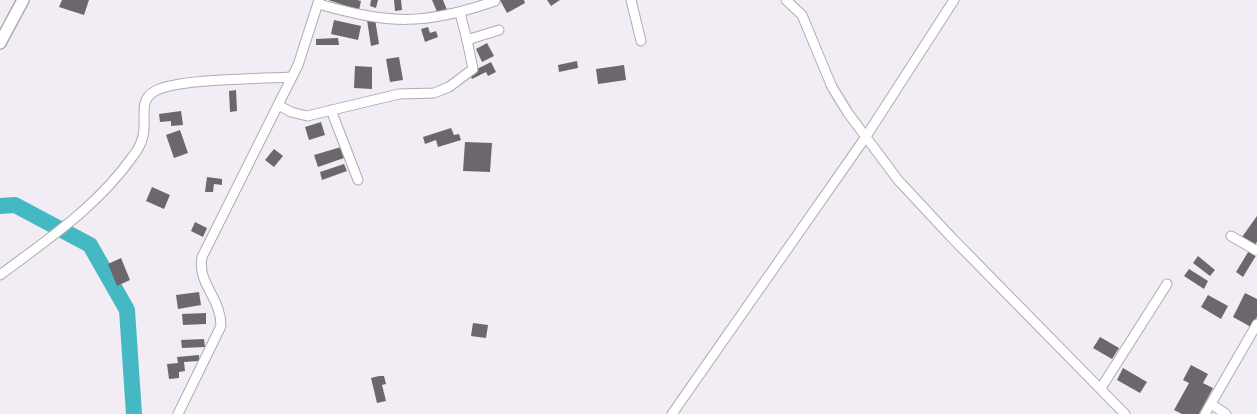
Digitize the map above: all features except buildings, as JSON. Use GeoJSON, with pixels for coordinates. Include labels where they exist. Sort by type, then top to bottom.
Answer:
{"type":"FeatureCollection","features":[{"type":"Feature","properties":{"kind":"main road"},"geometry":{"type":"LineString","coordinates":[[0,44],[23,0]]}},
{"type":"Feature","properties":{"kind":"street"},"geometry":{"type":"LineString","coordinates":[[631,0],[642,41]]}},
{"type":"Feature","properties":{"kind":"street"},"geometry":{"type":"LineString","coordinates":[[786,0],[802,16],[832,87],[866,138],[898,180],[953,239],[1125,414]]}},
{"type":"Feature","properties":{"kind":"street"},"geometry":{"type":"LineString","coordinates":[[672,414],[866,138],[954,0]]}},
{"type":"Feature","properties":{"kind":"street"},"geometry":{"type":"LineString","coordinates":[[178,414],[221,326],[221,313],[218,304],[203,279],[200,268],[202,257],[292,77],[318,2],[360,16],[395,21],[423,20],[460,13],[495,1]]}},
{"type":"Feature","properties":{"kind":"street"},"geometry":{"type":"LineString","coordinates":[[278,105],[291,112],[307,116],[399,94],[434,93],[449,87],[473,69],[460,13]]}},
{"type":"Feature","properties":{"kind":"street"},"geometry":{"type":"LineString","coordinates":[[467,40],[499,30]]}},
{"type":"Feature","properties":{"kind":"street"},"geometry":{"type":"LineString","coordinates":[[0,275],[74,220],[124,169],[137,151],[143,137],[144,107],[154,91],[185,84],[224,80],[292,77]]}},
{"type":"Feature","properties":{"kind":"street"},"geometry":{"type":"LineString","coordinates":[[331,110],[358,180]]}},
{"type":"Feature","properties":{"kind":"street"},"geometry":{"type":"LineString","coordinates":[[1231,236],[1257,251]]}},
{"type":"Feature","properties":{"kind":"street"},"geometry":{"type":"LineString","coordinates":[[1101,388],[1167,284]]}},
{"type":"Feature","properties":{"kind":"street"},"geometry":{"type":"LineString","coordinates":[[1206,414],[1254,336],[1257,324]]}},
{"type":"Feature","properties":{"kind":"street"},"geometry":{"type":"LineString","coordinates":[[1211,404],[1226,414]]}},
{"type":"Feature","properties":{"kind":"waterway"},"geometry":{"type":"LineString","coordinates":[[0,206],[15,205],[90,245],[127,310],[134,414]]}}]}
